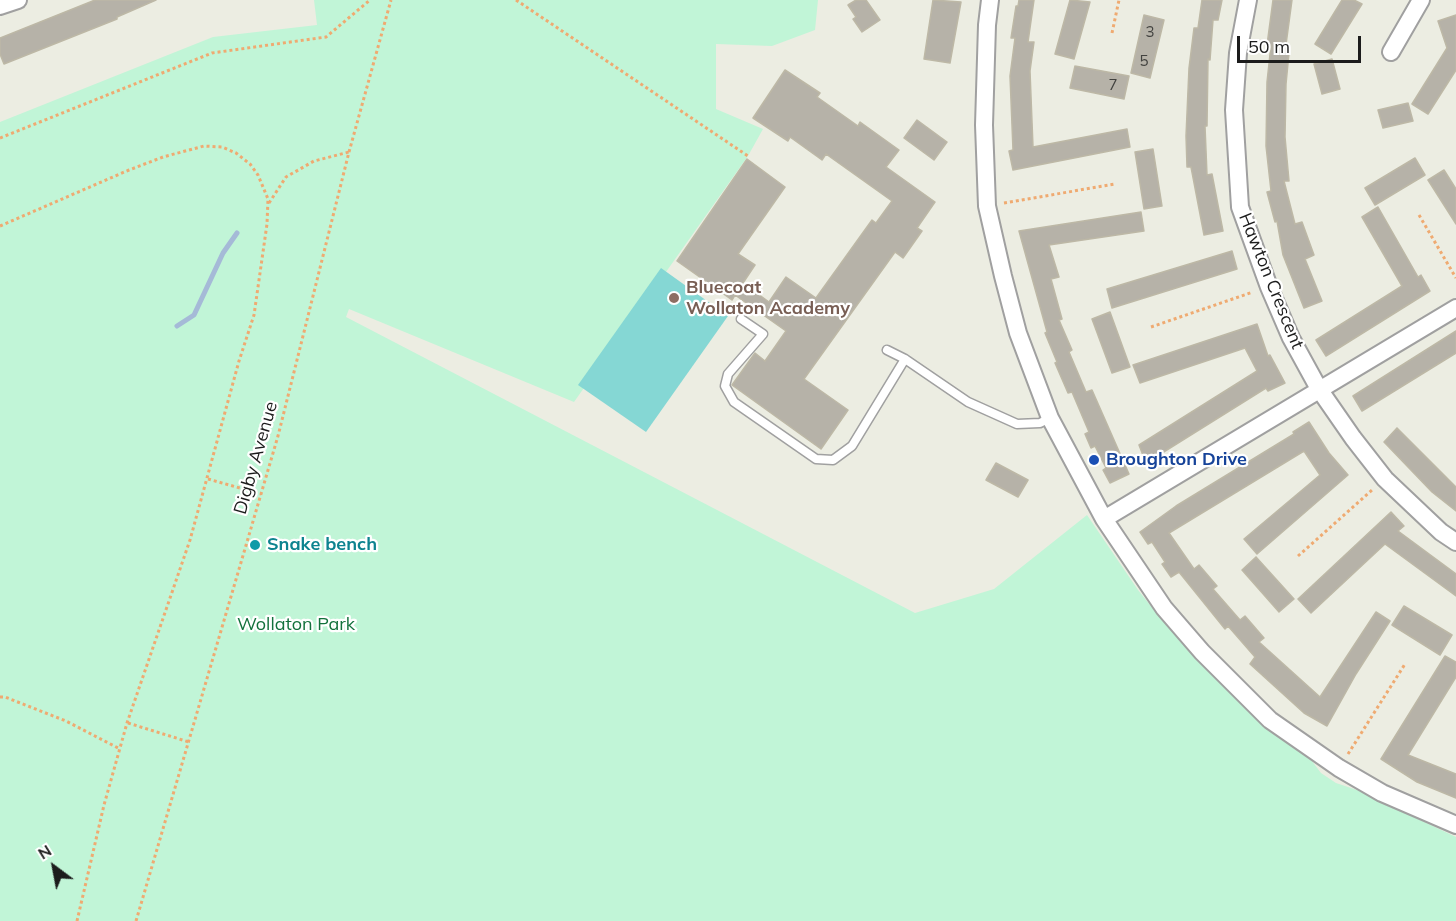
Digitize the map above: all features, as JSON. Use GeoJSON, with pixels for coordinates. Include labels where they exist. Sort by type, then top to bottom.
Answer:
{"type":"FeatureCollection","features":[{"type":"Feature","properties":{"kind":"street"},"geometry":{"type":"LineString","coordinates":[[0,6],[18,0]]}},
{"type":"Feature","properties":{"kind":"street"},"geometry":{"type":"LineString","coordinates":[[990,0],[984,124],[987,206],[1002,276],[1018,333],[1050,418],[1104,519],[1164,608],[1202,652],[1270,720],[1339,768],[1382,793],[1456,825]]}},
{"type":"Feature","properties":{"kind":"street","name":"Hawton Crescent"},"geometry":{"type":"LineString","coordinates":[[1248,0],[1238,53],[1234,110],[1240,207],[1269,287],[1291,339],[1319,389],[1353,438],[1385,479],[1440,532],[1456,542]]}},
{"type":"Feature","properties":{"kind":"street"},"geometry":{"type":"LineString","coordinates":[[1391,52],[1421,0]]}},
{"type":"Feature","properties":{"kind":"street"},"geometry":{"type":"LineString","coordinates":[[1104,519],[1456,308]]}},
{"type":"Feature","properties":{"kind":"lane"},"geometry":{"type":"LineString","coordinates":[[741,319],[763,334],[728,374],[725,386],[734,402],[816,459],[834,460],[852,446],[905,358]]}},
{"type":"Feature","properties":{"kind":"lane"},"geometry":{"type":"LineString","coordinates":[[887,350],[905,358],[968,402],[1017,424],[1040,423],[1050,418]]}},
{"type":"Feature","properties":{"kind":"path"},"geometry":{"type":"LineString","coordinates":[[0,138],[212,53],[326,37],[370,0]]}},
{"type":"Feature","properties":{"kind":"path","name":"Digby Avenue"},"geometry":{"type":"LineString","coordinates":[[136,921],[278,436],[349,152],[391,0]]}},
{"type":"Feature","properties":{"kind":"path"},"geometry":{"type":"LineString","coordinates":[[516,0],[748,156]]}},
{"type":"Feature","properties":{"kind":"path"},"geometry":{"type":"LineString","coordinates":[[1112,33],[1119,0]]}},
{"type":"Feature","properties":{"kind":"path"},"geometry":{"type":"LineString","coordinates":[[0,226],[152,162],[204,146],[222,147],[236,153],[250,164],[258,175],[268,199],[267,224],[254,315],[239,361],[190,540],[127,723],[104,805],[77,921]]}},
{"type":"Feature","properties":{"kind":"path"},"geometry":{"type":"LineString","coordinates":[[268,205],[286,177],[314,161],[349,152]]}},
{"type":"Feature","properties":{"kind":"path"},"geometry":{"type":"LineString","coordinates":[[987,206],[1115,184]]}},
{"type":"Feature","properties":{"kind":"path"},"geometry":{"type":"LineString","coordinates":[[1419,215],[1456,278]]}},
{"type":"Feature","properties":{"kind":"path"},"geometry":{"type":"LineString","coordinates":[[1151,327],[1269,287]]}},
{"type":"Feature","properties":{"kind":"path"},"geometry":{"type":"LineString","coordinates":[[208,479],[261,494]]}},
{"type":"Feature","properties":{"kind":"path"},"geometry":{"type":"LineString","coordinates":[[1298,556],[1385,479]]}},
{"type":"Feature","properties":{"kind":"path"},"geometry":{"type":"LineString","coordinates":[[1339,768],[1405,664]]}},
{"type":"Feature","properties":{"kind":"path"},"geometry":{"type":"LineString","coordinates":[[0,697],[66,721],[120,749]]}},
{"type":"Feature","properties":{"kind":"path"},"geometry":{"type":"LineString","coordinates":[[127,723],[189,742]]}},
{"type":"Feature","properties":{"kind":"green space","name":"Wollaton Park"},"geometry":{"type":"Polygon","coordinates":[[[314,0],[818,0],[815,30],[772,46],[716,44],[716,109],[763,129],[748,156],[574,402],[349,309],[346,317],[915,613],[994,589],[1087,515],[1138,590],[1167,626],[1229,692],[1308,756],[1321,773],[1336,783],[1357,790],[1456,837],[1456,921],[0,921],[0,122],[213,37],[317,25],[314,0]]]}},
{"type":"Feature","properties":{"kind":"shaded area"},"geometry":{"type":"Polygon","coordinates":[[[661,268],[728,316],[646,432],[578,385],[661,268]]]}},
{"type":"Feature","properties":{"kind":"building"},"geometry":{"type":"Polygon","coordinates":[[[95,0],[156,0],[117,19],[4,64],[0,54],[0,38],[95,0]]]}},
{"type":"Feature","properties":{"kind":"building"},"geometry":{"type":"Polygon","coordinates":[[[856,0],[866,0],[880,20],[862,32],[853,19],[856,17],[848,5],[856,0]]]}},
{"type":"Feature","properties":{"kind":"building"},"geometry":{"type":"Polygon","coordinates":[[[933,0],[961,2],[950,63],[924,59],[933,0]]]}},
{"type":"Feature","properties":{"kind":"building"},"geometry":{"type":"Polygon","coordinates":[[[1019,0],[1034,0],[1028,42],[1034,42],[1030,71],[1033,147],[1127,129],[1130,147],[1013,170],[1009,151],[1013,150],[1010,76],[1015,38],[1011,38],[1019,0]]]}},
{"type":"Feature","properties":{"kind":"building"},"geometry":{"type":"Polygon","coordinates":[[[1070,0],[1090,2],[1074,59],[1055,54],[1070,0]]]}},
{"type":"Feature","properties":{"kind":"building"},"geometry":{"type":"Polygon","coordinates":[[[1202,0],[1222,0],[1218,20],[1213,20],[1210,60],[1208,59],[1207,126],[1205,126],[1207,175],[1212,174],[1223,231],[1204,235],[1191,167],[1187,167],[1186,136],[1189,68],[1194,28],[1198,28],[1202,0]]]}},
{"type":"Feature","properties":{"kind":"building"},"geometry":{"type":"Polygon","coordinates":[[[1273,0],[1292,0],[1285,52],[1289,53],[1285,137],[1289,181],[1284,181],[1295,224],[1302,222],[1314,255],[1305,259],[1322,301],[1304,308],[1283,255],[1277,221],[1275,222],[1267,192],[1271,191],[1266,146],[1267,82],[1271,45],[1267,45],[1273,0]]]}},
{"type":"Feature","properties":{"kind":"building"},"geometry":{"type":"Polygon","coordinates":[[[1342,0],[1354,0],[1362,4],[1331,54],[1315,44],[1342,0]]]}},
{"type":"Feature","properties":{"kind":"building"},"geometry":{"type":"Polygon","coordinates":[[[1144,15],[1164,20],[1150,78],[1131,73],[1144,15]]]}},
{"type":"Feature","properties":{"kind":"building"},"geometry":{"type":"Polygon","coordinates":[[[1456,15],[1456,70],[1428,114],[1412,104],[1447,48],[1438,21],[1456,15]]]}},
{"type":"Feature","properties":{"kind":"building"},"geometry":{"type":"Polygon","coordinates":[[[1332,59],[1340,89],[1322,94],[1314,64],[1332,59]]]}},
{"type":"Feature","properties":{"kind":"building"},"geometry":{"type":"Polygon","coordinates":[[[1075,66],[1129,76],[1124,99],[1070,88],[1075,66]]]}},
{"type":"Feature","properties":{"kind":"building"},"geometry":{"type":"Polygon","coordinates":[[[785,70],[820,93],[817,97],[858,126],[860,122],[899,150],[886,167],[935,202],[917,228],[922,231],[903,258],[895,252],[804,379],[848,410],[821,449],[732,385],[755,353],[765,361],[786,331],[735,295],[732,300],[677,261],[747,159],[785,187],[738,254],[755,265],[743,283],[769,302],[786,277],[816,298],[872,220],[876,223],[892,201],[826,154],[822,160],[790,137],[788,141],[753,118],[785,70]]]}},
{"type":"Feature","properties":{"kind":"building"},"geometry":{"type":"Polygon","coordinates":[[[1408,103],[1413,121],[1383,128],[1378,110],[1408,103]]]}},
{"type":"Feature","properties":{"kind":"building"},"geometry":{"type":"Polygon","coordinates":[[[917,120],[947,142],[934,160],[904,138],[917,120]]]}},
{"type":"Feature","properties":{"kind":"building"},"geometry":{"type":"Polygon","coordinates":[[[1153,149],[1162,206],[1144,209],[1135,152],[1153,149]]]}},
{"type":"Feature","properties":{"kind":"building"},"geometry":{"type":"Polygon","coordinates":[[[1415,158],[1425,175],[1375,205],[1365,188],[1415,158]]]}},
{"type":"Feature","properties":{"kind":"building"},"geometry":{"type":"Polygon","coordinates":[[[1444,170],[1456,189],[1456,224],[1428,180],[1444,170]]]}},
{"type":"Feature","properties":{"kind":"building"},"geometry":{"type":"Polygon","coordinates":[[[1378,207],[1418,277],[1421,275],[1430,291],[1326,356],[1316,340],[1402,286],[1362,217],[1378,207]]]}},
{"type":"Feature","properties":{"kind":"building"},"geometry":{"type":"Polygon","coordinates":[[[1141,212],[1144,231],[1049,245],[1059,277],[1051,279],[1062,319],[1059,320],[1072,350],[1069,352],[1086,392],[1092,390],[1129,474],[1110,483],[1103,470],[1106,468],[1095,446],[1091,448],[1085,434],[1089,432],[1072,392],[1068,393],[1055,363],[1057,362],[1045,333],[1047,332],[1019,231],[1141,212]]]}},
{"type":"Feature","properties":{"kind":"building"},"geometry":{"type":"Polygon","coordinates":[[[1232,251],[1237,269],[1112,308],[1107,289],[1232,251]]]}},
{"type":"Feature","properties":{"kind":"building"},"geometry":{"type":"Polygon","coordinates":[[[1110,312],[1130,367],[1112,373],[1092,319],[1110,312]]]}},
{"type":"Feature","properties":{"kind":"building"},"geometry":{"type":"Polygon","coordinates":[[[1257,324],[1268,356],[1270,355],[1285,383],[1268,391],[1266,388],[1146,463],[1139,445],[1257,371],[1245,348],[1140,383],[1133,365],[1257,324]]]}},
{"type":"Feature","properties":{"kind":"building"},"geometry":{"type":"Polygon","coordinates":[[[1456,331],[1456,353],[1362,411],[1353,396],[1456,331]]]}},
{"type":"Feature","properties":{"kind":"building"},"geometry":{"type":"Polygon","coordinates":[[[1309,422],[1329,453],[1348,475],[1257,554],[1244,539],[1320,475],[1304,451],[1169,533],[1194,569],[1199,565],[1217,586],[1213,589],[1240,620],[1245,616],[1264,638],[1259,642],[1320,697],[1376,612],[1390,621],[1356,674],[1327,726],[1304,713],[1250,664],[1255,657],[1228,626],[1225,629],[1179,572],[1171,577],[1162,564],[1165,562],[1152,542],[1148,544],[1140,532],[1176,506],[1294,434],[1293,432],[1309,422]]]}},
{"type":"Feature","properties":{"kind":"building"},"geometry":{"type":"Polygon","coordinates":[[[1397,428],[1456,487],[1456,511],[1432,492],[1384,442],[1397,428]]]}},
{"type":"Feature","properties":{"kind":"building"},"geometry":{"type":"Polygon","coordinates":[[[996,463],[1028,480],[1018,497],[986,480],[996,463]]]}},
{"type":"Feature","properties":{"kind":"building"},"geometry":{"type":"Polygon","coordinates":[[[1391,512],[1404,526],[1398,531],[1456,574],[1456,596],[1385,544],[1311,613],[1298,599],[1391,512]]]}},
{"type":"Feature","properties":{"kind":"building"},"geometry":{"type":"Polygon","coordinates":[[[1256,557],[1294,599],[1279,612],[1242,570],[1256,557]]]}},
{"type":"Feature","properties":{"kind":"building"},"geometry":{"type":"Polygon","coordinates":[[[1404,606],[1452,635],[1440,655],[1392,625],[1404,606]]]}},
{"type":"Feature","properties":{"kind":"building"},"geometry":{"type":"Polygon","coordinates":[[[1445,656],[1456,662],[1456,677],[1408,755],[1456,774],[1456,798],[1417,782],[1381,759],[1445,656]]]}},
{"type":"Feature","properties":{"kind":"waterway"},"geometry":{"type":"LineString","coordinates":[[177,326],[194,315],[223,253],[237,233]]}},
{"type":"Feature","properties":{"kind":"place","name":"Bluecoat Wollaton Academy"},"geometry":{"type":"Point","coordinates":[674,298]}},
{"type":"Feature","properties":{"kind":"place","name":"Broughton Drive"},"geometry":{"type":"Point","coordinates":[1094,460]}},
{"type":"Feature","properties":{"kind":"place","name":"Snake bench"},"geometry":{"type":"Point","coordinates":[255,545]}}]}
